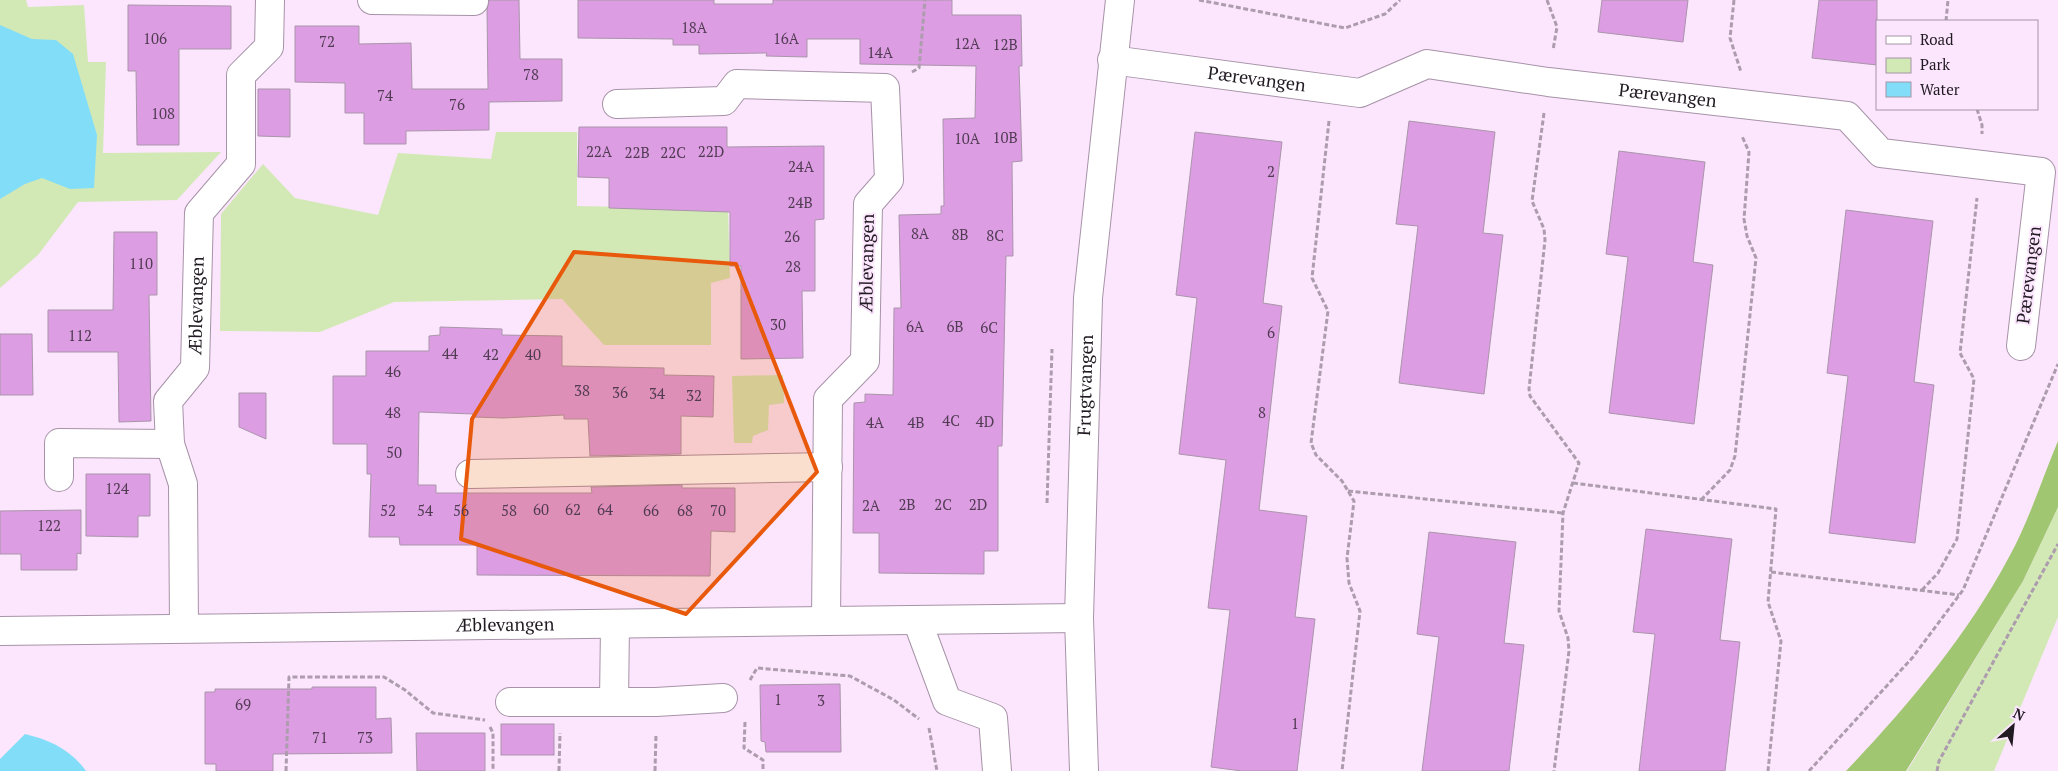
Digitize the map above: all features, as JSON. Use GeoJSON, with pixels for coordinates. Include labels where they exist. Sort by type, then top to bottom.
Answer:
{"type":"FeatureCollection","features":[{"type":"Feature","properties":{"kind":"street","name":"Æblevangen"},"geometry":{"type":"LineString","coordinates":[[184,628],[183,484],[170,444],[168,401],[195,368],[199,213],[240,164],[241,75],[269,47],[270,0]]}},
{"type":"Feature","properties":{"kind":"street"},"geometry":{"type":"LineString","coordinates":[[372,0],[474,1]]}},
{"type":"Feature","properties":{"kind":"street","name":"Frugtvangen"},"geometry":{"type":"LineString","coordinates":[[1084,771],[1080,618],[1088,298],[1112,60],[1120,0]]}},
{"type":"Feature","properties":{"kind":"street","name":"Pærevangen"},"geometry":{"type":"LineString","coordinates":[[1112,60],[1360,93],[1427,64],[1548,82],[1847,116],[1881,153],[2042,172],[2021,346]]}},
{"type":"Feature","properties":{"kind":"street"},"geometry":{"type":"LineString","coordinates":[[617,104],[724,101],[737,84],[885,88]]}},
{"type":"Feature","properties":{"kind":"street","name":"Æblevangen"},"geometry":{"type":"LineString","coordinates":[[826,621],[828,399],[865,361],[868,204],[889,180],[885,88]]}},
{"type":"Feature","properties":{"kind":"street"},"geometry":{"type":"LineString","coordinates":[[59,477],[59,442],[170,444]]}},
{"type":"Feature","properties":{"kind":"street"},"geometry":{"type":"LineString","coordinates":[[470,474],[828,467]]}},
{"type":"Feature","properties":{"kind":"street","name":"Æblevangen"},"geometry":{"type":"LineString","coordinates":[[0,631],[1080,618]]}},
{"type":"Feature","properties":{"kind":"street"},"geometry":{"type":"LineString","coordinates":[[918,620],[948,701],[993,718],[997,771]]}},
{"type":"Feature","properties":{"kind":"street"},"geometry":{"type":"LineString","coordinates":[[614,702],[615,624]]}},
{"type":"Feature","properties":{"kind":"street"},"geometry":{"type":"LineString","coordinates":[[510,702],[656,702],[723,698]]}},
{"type":"Feature","properties":{"kind":"path"},"geometry":{"type":"LineString","coordinates":[[885,88],[920,68],[925,0]]}},
{"type":"Feature","properties":{"kind":"path"},"geometry":{"type":"LineString","coordinates":[[1199,0],[1345,28],[1385,14],[1400,0]]}},
{"type":"Feature","properties":{"kind":"path"},"geometry":{"type":"LineString","coordinates":[[1547,0],[1557,27],[1532,201],[1544,228],[1545,240],[1529,389],[1530,396],[1579,463],[1563,513],[1559,611],[1568,638],[1568,651],[1554,771]]}},
{"type":"Feature","properties":{"kind":"path"},"geometry":{"type":"LineString","coordinates":[[1701,500],[1730,470],[1735,456],[1756,258],[1747,236],[1744,219],[1749,152],[1740,132],[1742,74],[1730,31],[1734,0]]}},
{"type":"Feature","properties":{"kind":"path"},"geometry":{"type":"LineString","coordinates":[[1946,20],[1948,0]]}},
{"type":"Feature","properties":{"kind":"path"},"geometry":{"type":"LineString","coordinates":[[1332,90],[1312,278],[1328,311],[1310,443],[1316,456],[1342,481],[1354,501],[1347,558],[1349,583],[1360,611],[1342,771]]}},
{"type":"Feature","properties":{"kind":"path"},"geometry":{"type":"LineString","coordinates":[[1922,590],[1938,573],[1957,539],[1974,379],[1960,354],[1981,165],[1982,125],[1977,110]]}},
{"type":"Feature","properties":{"kind":"path"},"geometry":{"type":"LineString","coordinates":[[1809,771],[1913,657],[1960,595],[2058,364]]}},
{"type":"Feature","properties":{"kind":"path"},"geometry":{"type":"LineString","coordinates":[[1573,483],[1776,510],[1768,602],[1780,640],[1768,771]]}},
{"type":"Feature","properties":{"kind":"path"},"geometry":{"type":"LineString","coordinates":[[1348,491],[1563,513]]}},
{"type":"Feature","properties":{"kind":"path"},"geometry":{"type":"LineString","coordinates":[[1937,771],[1939,761],[2058,544]]}},
{"type":"Feature","properties":{"kind":"path"},"geometry":{"type":"LineString","coordinates":[[1771,572],[1960,595]]}},
{"type":"Feature","properties":{"kind":"path"},"geometry":{"type":"LineString","coordinates":[[723,698],[746,688],[756,668],[850,676],[894,700],[930,728],[937,771]]}},
{"type":"Feature","properties":{"kind":"path"},"geometry":{"type":"LineString","coordinates":[[286,771],[289,677],[384,677],[406,690],[433,713],[485,720],[493,733],[493,771]]}},
{"type":"Feature","properties":{"kind":"path"},"geometry":{"type":"LineString","coordinates":[[745,714],[744,748],[763,760],[763,771]]}},
{"type":"Feature","properties":{"kind":"path"},"geometry":{"type":"LineString","coordinates":[[558,771],[560,748]]}},
{"type":"Feature","properties":{"kind":"highlighted area"},"geometry":{"type":"Polygon","coordinates":[[[574,252],[736,264],[817,472],[686,614],[461,539],[472,419],[574,252]]]}},
{"type":"Feature","properties":{"kind":"green space"},"geometry":{"type":"Polygon","coordinates":[[[0,0],[26,0],[28,7],[84,5],[88,62],[106,62],[103,153],[221,152],[177,200],[78,202],[38,255],[0,288],[0,0]]]}},
{"type":"Feature","properties":{"kind":"green space"},"geometry":{"type":"Polygon","coordinates":[[[496,132],[577,132],[577,206],[728,209],[730,278],[711,283],[711,345],[604,345],[562,299],[394,302],[320,332],[220,331],[221,214],[263,164],[295,198],[378,215],[398,153],[491,159],[496,132]]]}},
{"type":"Feature","properties":{"kind":"green space"},"geometry":{"type":"Polygon","coordinates":[[[783,375],[784,403],[769,405],[768,430],[753,436],[752,443],[734,443],[732,376],[783,375]]]}},
{"type":"Feature","properties":{"kind":"green space"},"geometry":{"type":"Polygon","coordinates":[[[2058,441],[2058,507],[2023,581],[1906,771],[1846,771],[1935,670],[1974,615],[2016,543],[2058,441]]]}},
{"type":"Feature","properties":{"kind":"green space"},"geometry":{"type":"Polygon","coordinates":[[[2058,507],[2058,617],[1994,771],[1907,771],[2023,581],[2058,507]]]}},
{"type":"Feature","properties":{"kind":"water"},"geometry":{"type":"Polygon","coordinates":[[[0,25],[32,39],[56,40],[73,54],[97,135],[94,188],[70,189],[42,178],[25,184],[0,199],[0,25]]]}},
{"type":"Feature","properties":{"kind":"water"},"geometry":{"type":"Polygon","coordinates":[[[25,734],[43,739],[59,747],[74,757],[86,771],[0,771],[0,759],[25,734]]]}},
{"type":"Feature","properties":{"kind":"building"},"geometry":{"type":"Polygon","coordinates":[[[489,0],[519,0],[520,59],[562,59],[562,101],[489,102],[489,130],[406,131],[406,144],[364,144],[364,113],[345,113],[345,83],[295,82],[295,26],[359,26],[359,44],[411,43],[412,89],[488,89],[487,10],[489,0]]]}},
{"type":"Feature","properties":{"kind":"building"},"geometry":{"type":"Polygon","coordinates":[[[578,0],[714,0],[714,4],[773,4],[773,0],[952,0],[952,15],[1021,15],[1022,66],[1019,66],[1022,161],[1012,162],[1013,256],[1006,256],[1002,446],[998,446],[998,551],[984,551],[984,574],[879,573],[879,533],[853,533],[854,403],[865,402],[865,394],[893,395],[894,308],[901,308],[899,215],[941,214],[941,206],[944,206],[943,119],[975,118],[976,66],[860,64],[860,39],[807,39],[807,57],[766,56],[767,53],[699,54],[699,45],[673,45],[673,39],[578,38],[578,0]]]}},
{"type":"Feature","properties":{"kind":"building"},"geometry":{"type":"Polygon","coordinates":[[[1602,0],[1688,0],[1683,42],[1598,32],[1602,0]]]}},
{"type":"Feature","properties":{"kind":"building"},"geometry":{"type":"Polygon","coordinates":[[[1819,0],[1877,0],[1876,65],[1812,58],[1819,0]]]}},
{"type":"Feature","properties":{"kind":"building"},"geometry":{"type":"Polygon","coordinates":[[[128,5],[231,6],[231,49],[179,49],[179,145],[137,145],[136,71],[128,71],[128,5]]]}},
{"type":"Feature","properties":{"kind":"building"},"geometry":{"type":"Polygon","coordinates":[[[258,89],[290,89],[290,137],[258,136],[258,89]]]}},
{"type":"Feature","properties":{"kind":"building"},"geometry":{"type":"Polygon","coordinates":[[[1409,121],[1495,132],[1483,233],[1503,235],[1484,394],[1399,383],[1418,226],[1396,224],[1409,121]]]}},
{"type":"Feature","properties":{"kind":"building"},"geometry":{"type":"Polygon","coordinates":[[[579,127],[727,127],[727,147],[824,146],[824,219],[815,220],[815,291],[802,291],[803,358],[741,359],[741,266],[730,266],[730,212],[609,208],[609,178],[578,177],[579,127]]]}},
{"type":"Feature","properties":{"kind":"building"},"geometry":{"type":"Polygon","coordinates":[[[1195,132],[1282,142],[1263,303],[1282,306],[1259,510],[1307,516],[1295,617],[1315,619],[1297,771],[1242,771],[1211,767],[1230,610],[1208,608],[1226,460],[1179,454],[1197,298],[1176,295],[1195,132]]]}},
{"type":"Feature","properties":{"kind":"building"},"geometry":{"type":"Polygon","coordinates":[[[1619,151],[1705,162],[1693,262],[1713,265],[1694,424],[1609,413],[1628,257],[1606,254],[1619,151]]]}},
{"type":"Feature","properties":{"kind":"building"},"geometry":{"type":"Polygon","coordinates":[[[1846,210],[1933,221],[1914,382],[1934,385],[1915,543],[1829,533],[1848,376],[1827,373],[1846,210]]]}},
{"type":"Feature","properties":{"kind":"building"},"geometry":{"type":"Polygon","coordinates":[[[114,232],[157,232],[157,295],[149,295],[151,421],[119,422],[118,352],[48,352],[48,310],[113,310],[114,232]]]}},
{"type":"Feature","properties":{"kind":"building"},"geometry":{"type":"Polygon","coordinates":[[[440,327],[502,329],[502,335],[562,336],[562,366],[664,368],[664,375],[714,376],[713,417],[681,416],[681,454],[590,456],[588,419],[564,419],[564,415],[503,418],[473,417],[473,414],[419,412],[418,485],[436,485],[436,493],[592,493],[591,487],[682,485],[682,488],[735,488],[735,532],[711,531],[710,576],[477,575],[477,545],[400,545],[399,537],[369,537],[371,474],[367,474],[367,444],[333,444],[333,376],[366,376],[366,351],[429,351],[429,336],[440,335],[440,327]]]}},
{"type":"Feature","properties":{"kind":"building"},"geometry":{"type":"Polygon","coordinates":[[[0,334],[32,334],[33,395],[0,395],[0,334]]]}},
{"type":"Feature","properties":{"kind":"building"},"geometry":{"type":"Polygon","coordinates":[[[239,393],[266,393],[266,439],[239,427],[239,393]]]}},
{"type":"Feature","properties":{"kind":"building"},"geometry":{"type":"Polygon","coordinates":[[[86,474],[150,474],[150,516],[138,516],[138,537],[86,536],[86,474]]]}},
{"type":"Feature","properties":{"kind":"building"},"geometry":{"type":"Polygon","coordinates":[[[81,510],[81,554],[77,553],[77,570],[21,570],[21,554],[0,554],[0,511],[81,510]]]}},
{"type":"Feature","properties":{"kind":"building"},"geometry":{"type":"Polygon","coordinates":[[[1646,529],[1732,539],[1720,640],[1740,642],[1725,771],[1639,771],[1655,634],[1633,632],[1646,529]]]}},
{"type":"Feature","properties":{"kind":"building"},"geometry":{"type":"Polygon","coordinates":[[[1429,532],[1516,542],[1504,643],[1524,645],[1509,771],[1422,771],[1439,637],[1417,634],[1429,532]]]}},
{"type":"Feature","properties":{"kind":"building"},"geometry":{"type":"Polygon","coordinates":[[[840,684],[841,752],[766,752],[765,742],[761,741],[760,685],[840,684]]]}},
{"type":"Feature","properties":{"kind":"building"},"geometry":{"type":"Polygon","coordinates":[[[312,687],[376,687],[376,719],[391,718],[392,753],[273,754],[273,771],[216,771],[216,764],[205,764],[205,692],[215,692],[215,689],[312,689],[312,687]]]}},
{"type":"Feature","properties":{"kind":"building"},"geometry":{"type":"Polygon","coordinates":[[[501,724],[554,724],[554,755],[501,755],[501,724]]]}},
{"type":"Feature","properties":{"kind":"building"},"geometry":{"type":"Polygon","coordinates":[[[416,733],[485,733],[485,771],[417,771],[416,733]]]}}]}
